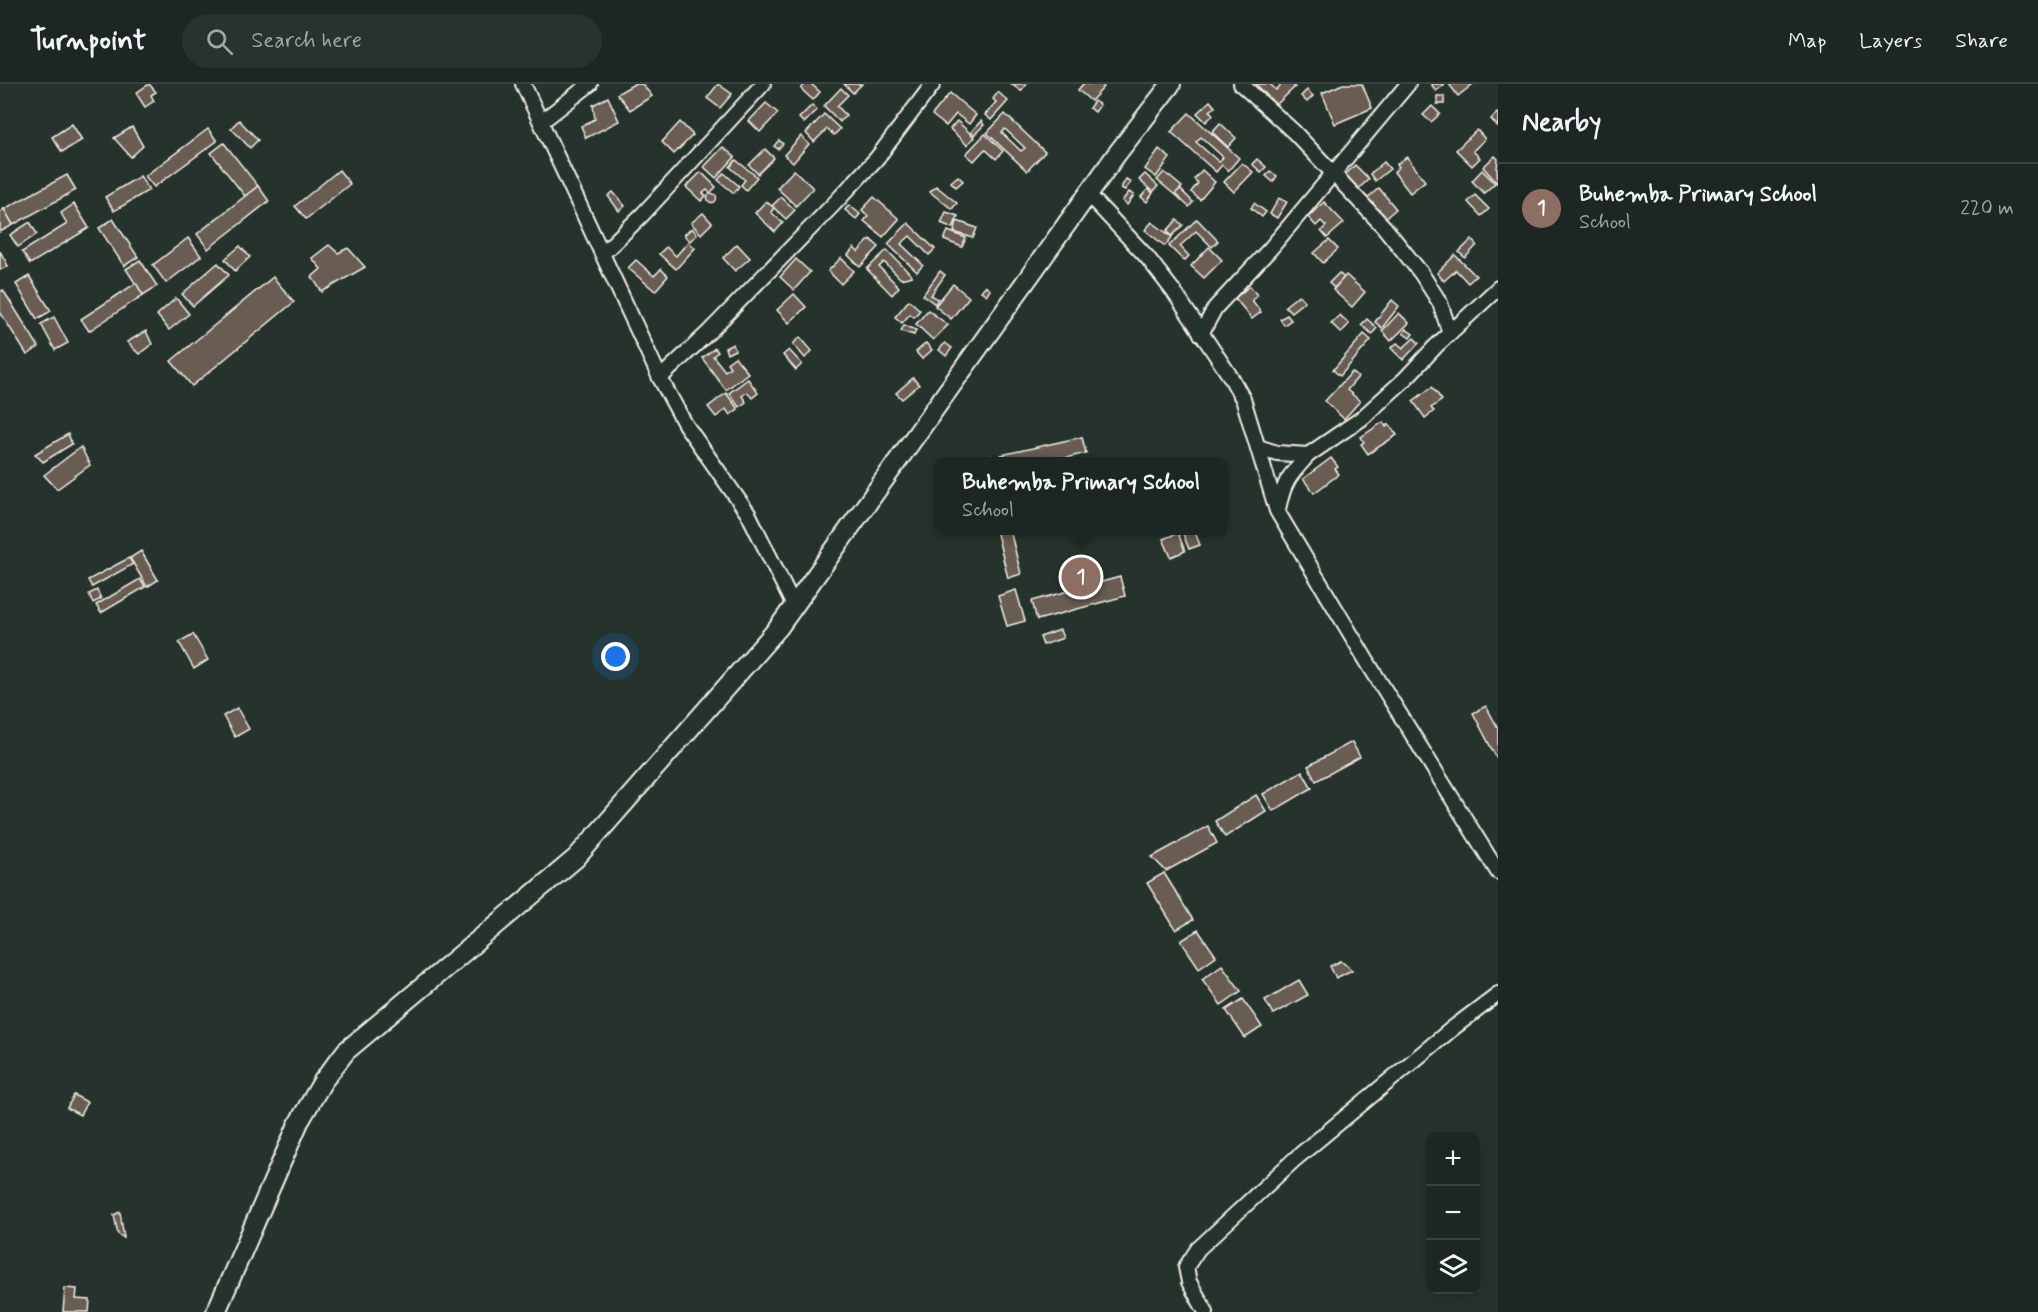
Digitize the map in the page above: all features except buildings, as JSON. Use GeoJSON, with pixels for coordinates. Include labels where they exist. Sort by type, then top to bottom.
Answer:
{"type":"FeatureCollection","features":[{"type":"Feature","properties":{"kind":"main road"},"geometry":{"type":"LineString","coordinates":[[216,1312],[299,1122],[322,1081],[345,1051],[576,858],[779,627],[1088,194],[1171,84]]}},
{"type":"Feature","properties":{"kind":"street"},"geometry":{"type":"LineString","coordinates":[[523,84],[660,378],[685,424],[749,515],[794,606]]}},
{"type":"Feature","properties":{"kind":"street"},"geometry":{"type":"LineString","coordinates":[[542,122],[590,84]]}},
{"type":"Feature","properties":{"kind":"street"},"geometry":{"type":"LineString","coordinates":[[603,253],[643,214],[763,84]]}},
{"type":"Feature","properties":{"kind":"street"},"geometry":{"type":"LineString","coordinates":[[660,378],[710,331],[877,158],[933,84]]}},
{"type":"Feature","properties":{"kind":"street"},"geometry":{"type":"LineString","coordinates":[[1241,84],[1294,132],[1384,227],[1421,273],[1440,303],[1450,333]]}},
{"type":"Feature","properties":{"kind":"street"},"geometry":{"type":"LineString","coordinates":[[1201,334],[1215,308],[1270,249],[1408,84]]}},
{"type":"Feature","properties":{"kind":"street"},"geometry":{"type":"LineString","coordinates":[[1088,194],[1147,257],[1174,292],[1230,376],[1243,399],[1277,511],[1371,668],[1498,872]]}},
{"type":"Feature","properties":{"kind":"street"},"geometry":{"type":"LineString","coordinates":[[1277,511],[1289,476],[1308,455],[1361,419],[1498,288]]}},
{"type":"Feature","properties":{"kind":"street"},"geometry":{"type":"LineString","coordinates":[[1258,447],[1277,453],[1308,455]]}},
{"type":"Feature","properties":{"kind":"street"},"geometry":{"type":"LineString","coordinates":[[1206,1312],[1188,1282],[1186,1267],[1198,1249],[1295,1159],[1453,1028],[1498,994]]}},
{"type":"Feature","properties":{"kind":"place","name":"Buhemba Primary School"},"geometry":{"type":"Point","coordinates":[1081,577]}}]}
